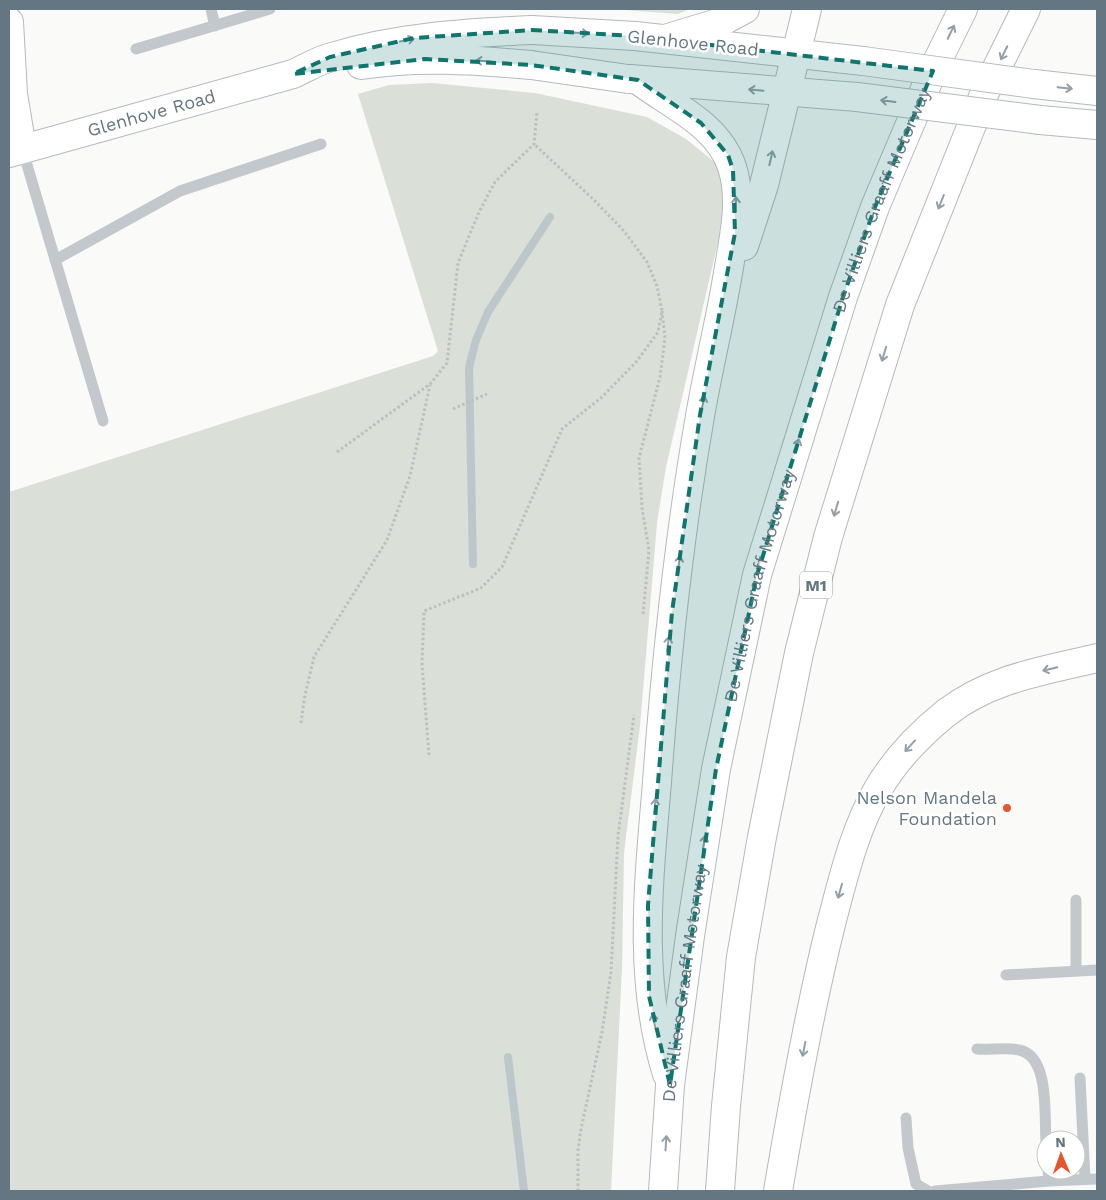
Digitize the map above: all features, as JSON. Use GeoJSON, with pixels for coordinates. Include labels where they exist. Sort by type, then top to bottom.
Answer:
{"type":"FeatureCollection","features":[{"type":"Feature","properties":{"kind":"main road"},"geometry":{"type":"LineString","coordinates":[[665,40],[721,22],[745,9]]}},
{"type":"Feature","properties":{"kind":"main road"},"geometry":{"type":"LineString","coordinates":[[721,321],[764,185],[808,9]]}},
{"type":"Feature","properties":{"kind":"main road","name":"De Villiers Graaff Motorway"},"geometry":{"type":"LineString","coordinates":[[663,1191],[670,1085],[690,936],[716,770],[756,576],[840,307],[875,207],[933,70],[963,9]]}},
{"type":"Feature","properties":{"kind":"main road","name":"M1"},"geometry":{"type":"LineString","coordinates":[[720,1191],[726,1106],[742,948],[762,836],[799,653],[828,537],[900,305],[985,92],[1026,9]]}},
{"type":"Feature","properties":{"kind":"main road"},"geometry":{"type":"LineString","coordinates":[[9,22],[16,151]]}},
{"type":"Feature","properties":{"kind":"main road","name":"Glenhove Road"},"geometry":{"type":"LineString","coordinates":[[293,74],[330,57],[414,38],[532,30],[635,36],[797,53],[1097,91]]}},
{"type":"Feature","properties":{"kind":"main road","name":"Glenhove Road"},"geometry":{"type":"LineString","coordinates":[[16,151],[293,74],[383,62],[425,59],[477,60],[531,65],[633,79],[787,93],[857,97],[1040,120],[1097,125]]}},
{"type":"Feature","properties":{"kind":"main road"},"geometry":{"type":"LineString","coordinates":[[633,79],[701,123],[714,135],[728,155],[733,170],[736,192],[736,224],[721,321],[700,415],[671,620],[648,905],[649,996],[660,1051],[670,1085]]}},
{"type":"Feature","properties":{"kind":"main road"},"geometry":{"type":"LineString","coordinates":[[778,1191],[816,984],[852,852],[861,825],[879,788],[913,743],[947,713],[969,698],[1006,680],[1097,658]]}},
{"type":"Feature","properties":{"kind":"lane"},"geometry":{"type":"LineString","coordinates":[[211,9],[215,26]]}},
{"type":"Feature","properties":{"kind":"lane"},"geometry":{"type":"LineString","coordinates":[[136,49],[270,9]]}},
{"type":"Feature","properties":{"kind":"lane"},"geometry":{"type":"LineString","coordinates":[[55,260],[180,191],[321,144]]}},
{"type":"Feature","properties":{"kind":"lane"},"geometry":{"type":"LineString","coordinates":[[16,151],[55,260],[103,422]]}},
{"type":"Feature","properties":{"kind":"lane"},"geometry":{"type":"LineString","coordinates":[[1076,900],[1076,971]]}},
{"type":"Feature","properties":{"kind":"lane"},"geometry":{"type":"LineString","coordinates":[[1006,975],[1097,970]]}},
{"type":"Feature","properties":{"kind":"lane"},"geometry":{"type":"LineString","coordinates":[[977,1050],[1020,1050],[1034,1057],[1042,1071],[1045,1130]]}},
{"type":"Feature","properties":{"kind":"lane"},"geometry":{"type":"LineString","coordinates":[[1080,1078],[1083,1130]]}},
{"type":"Feature","properties":{"kind":"lane"},"geometry":{"type":"LineString","coordinates":[[906,1118],[908,1148],[916,1184],[928,1191]]}},
{"type":"Feature","properties":{"kind":"lane"},"geometry":{"type":"LineString","coordinates":[[934,1191],[1036,1177]]}},
{"type":"Feature","properties":{"kind":"path"},"geometry":{"type":"LineString","coordinates":[[337,452],[430,384],[447,363],[458,263],[479,212],[495,182],[534,144],[537,113]]}},
{"type":"Feature","properties":{"kind":"path"},"geometry":{"type":"LineString","coordinates":[[534,144],[594,200],[624,232],[647,262],[657,286],[662,311],[664,338],[660,377],[639,458],[642,508],[649,550],[643,617]]}},
{"type":"Feature","properties":{"kind":"path"},"geometry":{"type":"LineString","coordinates":[[429,755],[422,664],[424,611],[481,588],[502,567],[562,429],[602,397],[637,361],[658,332],[662,311]]}},
{"type":"Feature","properties":{"kind":"path"},"geometry":{"type":"LineString","coordinates":[[301,723],[304,695],[314,658],[387,540],[410,476],[430,384]]}},
{"type":"Feature","properties":{"kind":"path"},"geometry":{"type":"LineString","coordinates":[[453,409],[487,394]]}},
{"type":"Feature","properties":{"kind":"path"},"geometry":{"type":"LineString","coordinates":[[578,1191],[578,1150],[581,1129],[595,1070],[611,972],[618,836],[635,706]]}},
{"type":"Feature","properties":{"kind":"highlighted area"},"geometry":{"type":"Polygon","coordinates":[[[532,30],[635,36],[933,71],[875,207],[843,297],[757,575],[716,769],[670,1085],[649,996],[648,905],[672,612],[700,415],[735,233],[733,170],[728,155],[701,123],[638,80],[531,65],[425,59],[293,74],[330,57],[414,38],[532,30]]]}},
{"type":"Feature","properties":{"kind":"shaded area"},"geometry":{"type":"Polygon","coordinates":[[[611,9],[690,9],[678,14],[611,9]]]}},
{"type":"Feature","properties":{"kind":"shaded area"},"geometry":{"type":"Polygon","coordinates":[[[432,83],[535,93],[647,117],[686,139],[723,169],[724,216],[666,467],[657,523],[640,726],[624,853],[622,968],[611,1191],[9,1191],[9,492],[433,356],[438,351],[358,94],[389,85],[432,83]]]}},
{"type":"Feature","properties":{"kind":"waterway"},"geometry":{"type":"LineString","coordinates":[[473,564],[469,367],[476,340],[488,312],[550,217]]}},
{"type":"Feature","properties":{"kind":"waterway"},"geometry":{"type":"LineString","coordinates":[[508,1057],[524,1191]]}},
{"type":"Feature","properties":{"kind":"place","name":"Nelson Mandela Foundation"},"geometry":{"type":"Point","coordinates":[1007,808]}}]}
